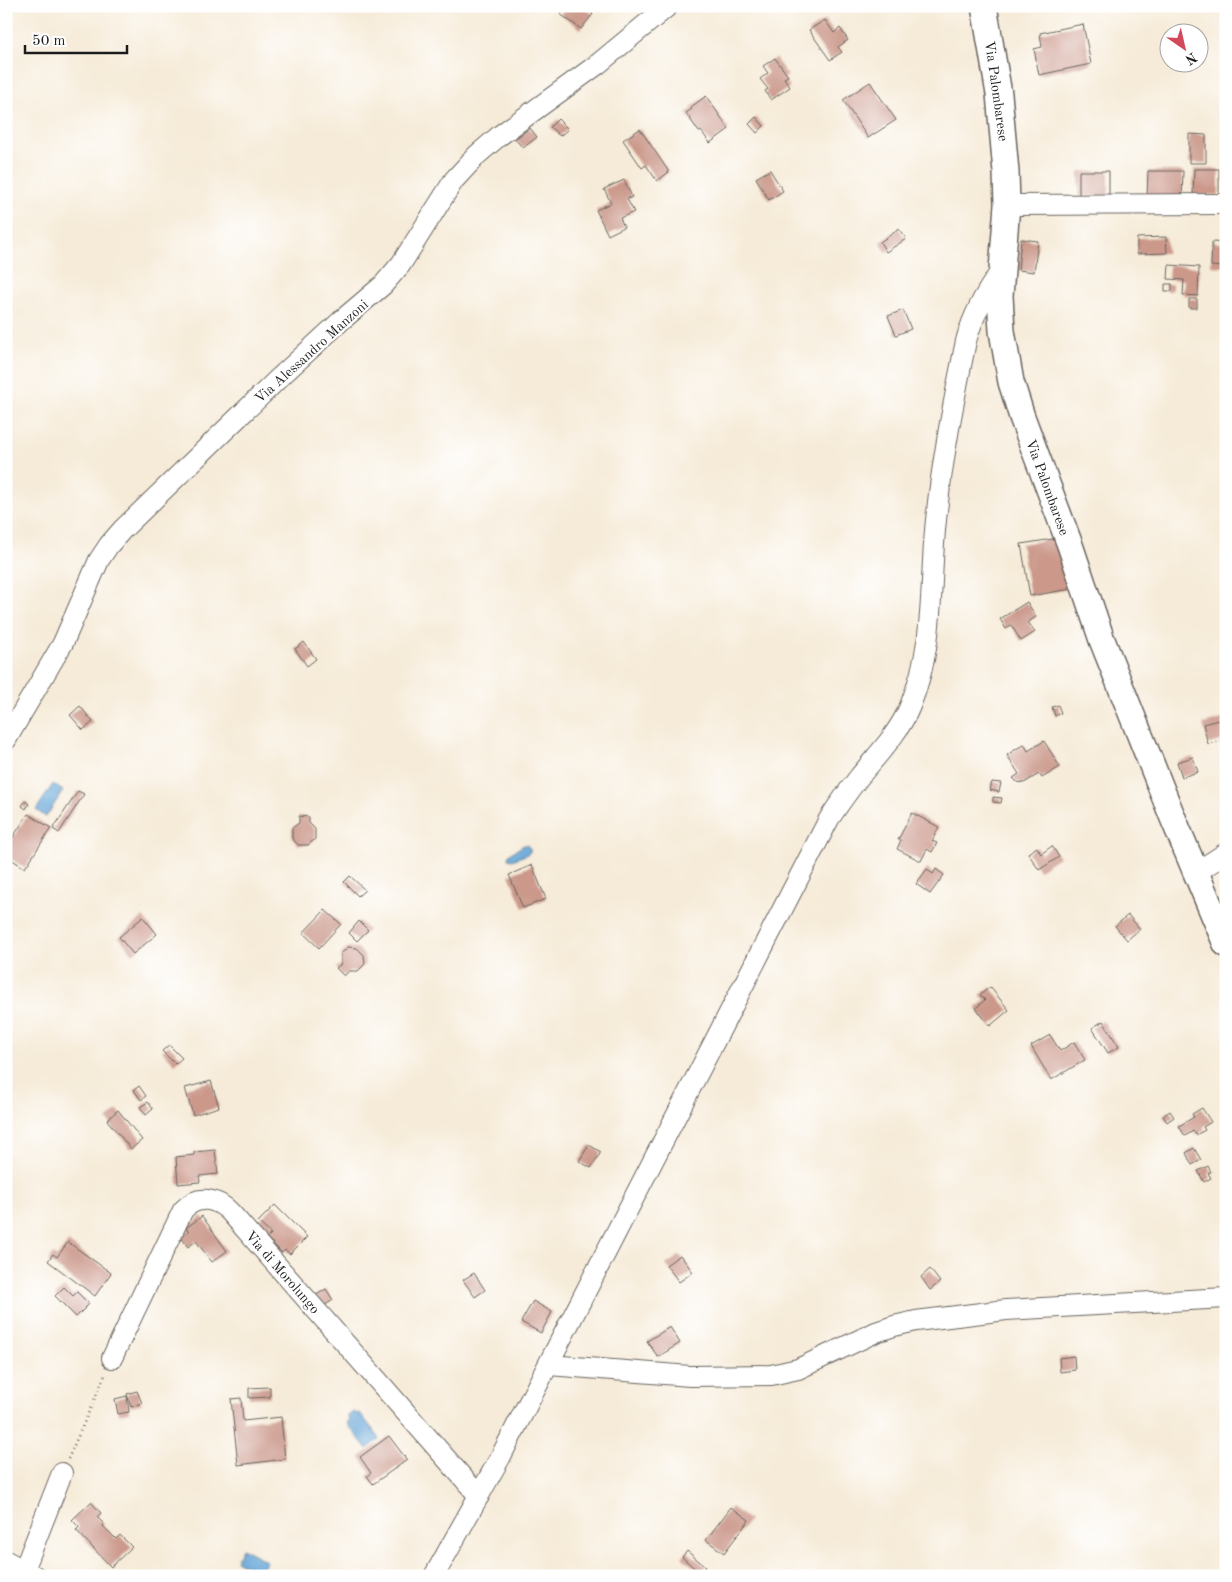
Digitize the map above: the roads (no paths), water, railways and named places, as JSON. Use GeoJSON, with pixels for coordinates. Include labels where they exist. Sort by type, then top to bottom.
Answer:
{"type":"FeatureCollection","features":[{"type":"Feature","properties":{"kind":"main road","name":"Via Palombarese"},"geometry":{"type":"LineString","coordinates":[[984,6],[1000,102],[1006,172],[1007,205],[1000,296],[1002,331],[1008,370],[1018,406],[1096,621],[1195,873],[1226,944]]}},
{"type":"Feature","properties":{"kind":"street","name":"Via Alessandro Manzoni"},"geometry":{"type":"LineString","coordinates":[[6,740],[63,643],[99,560],[122,530],[287,371],[383,285],[401,264],[454,180],[477,155],[499,136],[598,64],[668,6]]}},
{"type":"Feature","properties":{"kind":"street"},"geometry":{"type":"LineString","coordinates":[[1007,205],[1226,204]]}},
{"type":"Feature","properties":{"kind":"street"},"geometry":{"type":"LineString","coordinates":[[434,1576],[479,1496],[548,1365],[830,819],[848,792],[895,733],[909,708],[919,682],[927,650],[939,495],[966,341],[980,303],[1001,272]]}},
{"type":"Feature","properties":{"kind":"street"},"geometry":{"type":"LineString","coordinates":[[1195,873],[1226,853]]}},
{"type":"Feature","properties":{"kind":"street","name":"Via di Morolungo"},"geometry":{"type":"LineString","coordinates":[[112,1358],[183,1210],[192,1203],[202,1199],[217,1201],[232,1213],[479,1496]]}},
{"type":"Feature","properties":{"kind":"street"},"geometry":{"type":"LineString","coordinates":[[548,1365],[690,1376],[770,1375],[798,1369],[884,1329],[924,1319],[997,1311],[1226,1298]]}},
{"type":"Feature","properties":{"kind":"street"},"geometry":{"type":"LineString","coordinates":[[6,1560],[30,1573],[62,1473]]}},
{"type":"Feature","properties":{"kind":"water"},"geometry":{"type":"Polygon","coordinates":[[[53,784],[63,791],[46,817],[36,810],[53,784]]]}},
{"type":"Feature","properties":{"kind":"water"},"geometry":{"type":"Polygon","coordinates":[[[524,845],[530,848],[528,854],[512,860],[508,859],[509,854],[524,845]]]}},
{"type":"Feature","properties":{"kind":"water"},"geometry":{"type":"Polygon","coordinates":[[[353,1412],[360,1413],[380,1439],[367,1449],[347,1423],[349,1422],[348,1416],[353,1412]]]}},
{"type":"Feature","properties":{"kind":"water"},"geometry":{"type":"Polygon","coordinates":[[[242,1548],[267,1561],[260,1573],[236,1560],[242,1548]]]}}]}
